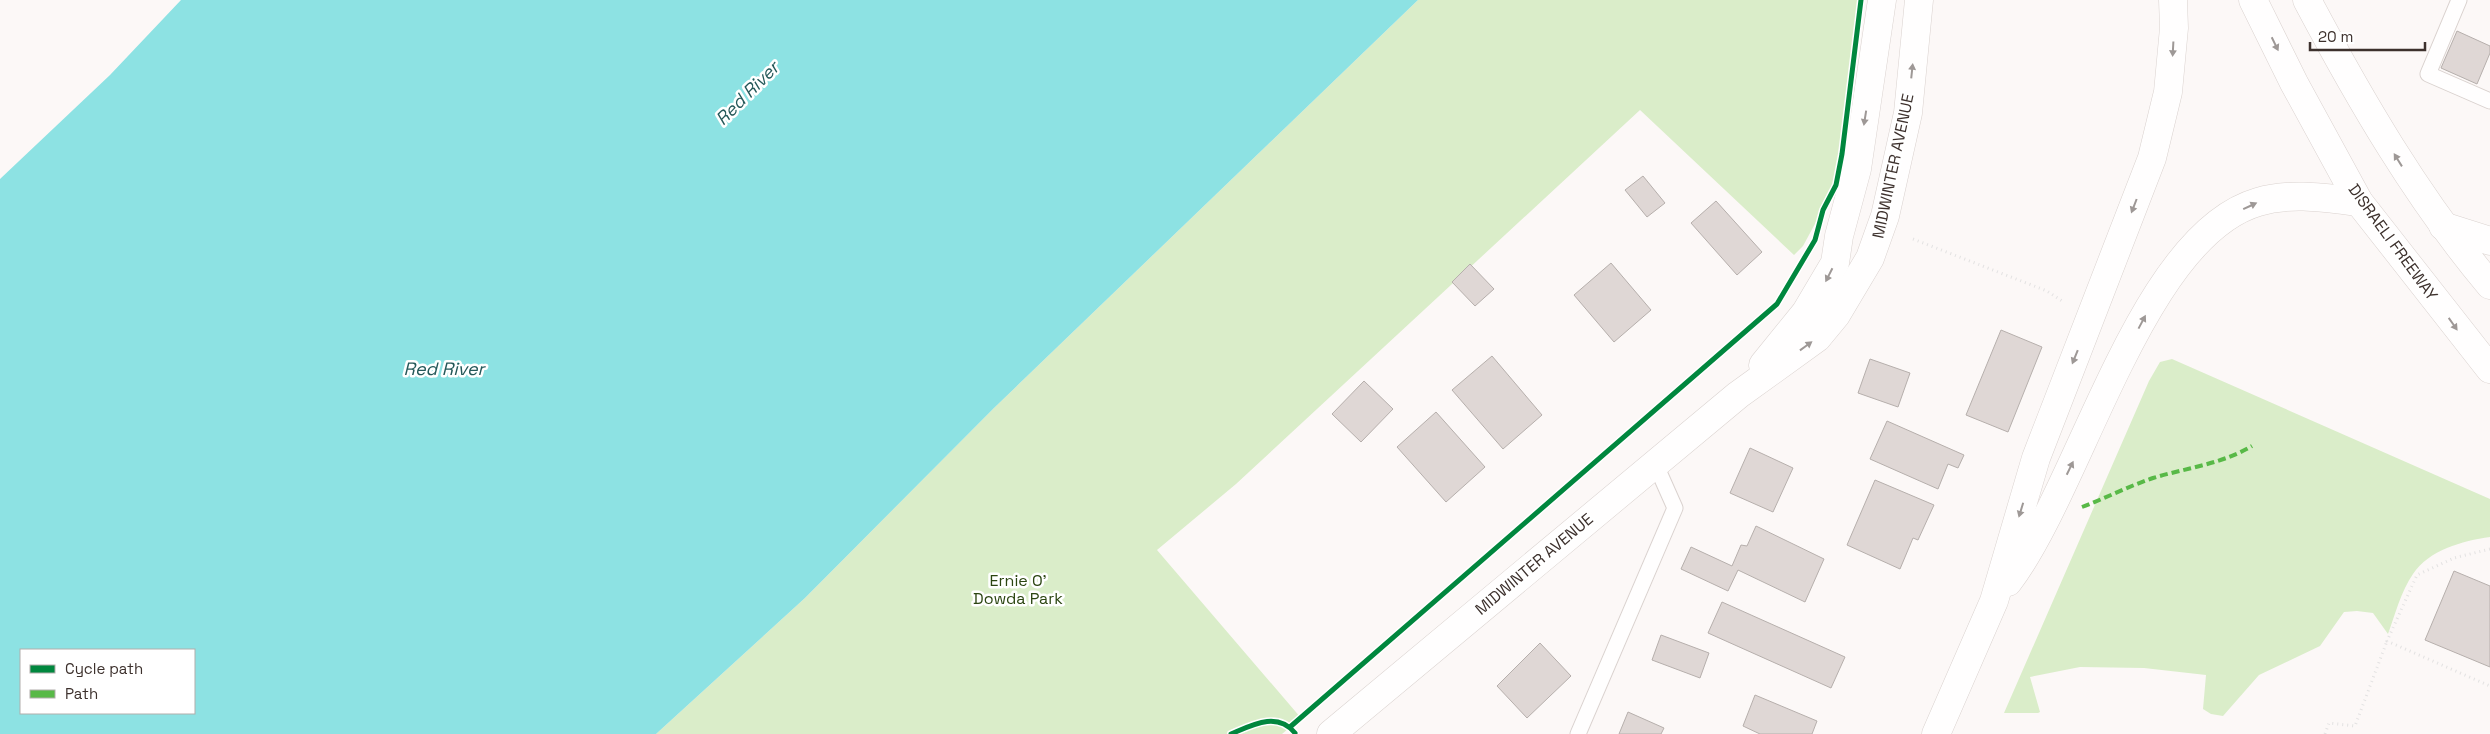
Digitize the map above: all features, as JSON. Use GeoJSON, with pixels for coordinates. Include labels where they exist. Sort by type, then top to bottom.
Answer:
{"type":"FeatureCollection","features":[{"type":"Feature","properties":{"kind":"main road","name":"MIDWINTER AVENUE"},"geometry":{"type":"LineString","coordinates":[[1738,395],[1806,312],[1835,263],[1839,236],[1856,169],[1882,0]]}},
{"type":"Feature","properties":{"kind":"main road","name":"MIDWINTER AVENUE"},"geometry":{"type":"LineString","coordinates":[[1331,734],[1738,395],[1817,338],[1849,297],[1870,258],[1885,216],[1908,112],[1920,0]]}},
{"type":"Feature","properties":{"kind":"main road"},"geometry":{"type":"LineString","coordinates":[[1936,734],[1994,601],[2036,458],[2152,158],[2168,92],[2174,28],[2173,0]]}},
{"type":"Feature","properties":{"kind":"main road","name":"DISRAELI FREEWAY"},"geometry":{"type":"LineString","coordinates":[[2253,0],[2294,83],[2360,202],[2490,369]]}},
{"type":"Feature","properties":{"kind":"main road"},"geometry":{"type":"LineString","coordinates":[[2307,0],[2346,74],[2425,201],[2490,285]]}},
{"type":"Feature","properties":{"kind":"main road"},"geometry":{"type":"LineString","coordinates":[[1994,601],[2020,567],[2157,294],[2193,246],[2212,229],[2256,203],[2278,197],[2301,196],[2360,202]]}},
{"type":"Feature","properties":{"kind":"main road"},"geometry":{"type":"LineString","coordinates":[[2443,226],[2490,241]]}},
{"type":"Feature","properties":{"kind":"lane"},"geometry":{"type":"LineString","coordinates":[[2459,0],[2428,74],[2490,101]]}},
{"type":"Feature","properties":{"kind":"lane"},"geometry":{"type":"LineString","coordinates":[[1578,734],[1675,508],[1655,463]]}},
{"type":"Feature","properties":{"kind":"path"},"geometry":{"type":"LineString","coordinates":[[1910,238],[2047,291],[2066,304]]}},
{"type":"Feature","properties":{"kind":"path"},"geometry":{"type":"LineString","coordinates":[[2325,734],[2329,723],[2355,726],[2387,641],[2416,575],[2454,558],[2490,549]]}},
{"type":"Feature","properties":{"kind":"path"},"geometry":{"type":"LineString","coordinates":[[2387,641],[2490,686]]}},
{"type":"Feature","properties":{"kind":"green space","name":"Ernie O' Dowda Park"},"geometry":{"type":"Polygon","coordinates":[[[1418,0],[1861,0],[1842,154],[1836,185],[1803,246],[1794,255],[1640,110],[1236,484],[1157,550],[1301,718],[1282,734],[656,734],[805,598],[994,408],[1418,0]]]}},
{"type":"Feature","properties":{"kind":"green space"},"geometry":{"type":"Polygon","coordinates":[[[2172,359],[2490,499],[2490,537],[2468,541],[2447,548],[2420,566],[2405,588],[2388,634],[2373,613],[2344,612],[2320,646],[2259,675],[2223,716],[2211,714],[2203,709],[2206,675],[2144,668],[2080,667],[2030,677],[2040,712],[2004,713],[2149,381],[2160,362],[2172,359]]]}},
{"type":"Feature","properties":{"kind":"water","name":"Red River"},"geometry":{"type":"Polygon","coordinates":[[[181,0],[1418,0],[994,408],[805,598],[656,734],[0,734],[0,179],[110,75],[181,0]]]}},
{"type":"Feature","properties":{"kind":"building"},"geometry":{"type":"Polygon","coordinates":[[[2457,31],[2490,46],[2490,53],[2477,84],[2441,68],[2457,31]]]}},
{"type":"Feature","properties":{"kind":"building"},"geometry":{"type":"Polygon","coordinates":[[[1643,176],[1665,203],[1647,217],[1625,190],[1643,176]]]}},
{"type":"Feature","properties":{"kind":"building"},"geometry":{"type":"Polygon","coordinates":[[[1716,201],[1762,252],[1737,275],[1691,223],[1716,201]]]}},
{"type":"Feature","properties":{"kind":"building"},"geometry":{"type":"Polygon","coordinates":[[[1611,263],[1651,310],[1614,342],[1574,295],[1611,263]]]}},
{"type":"Feature","properties":{"kind":"building"},"geometry":{"type":"Polygon","coordinates":[[[1470,264],[1494,289],[1475,306],[1452,282],[1470,264]]]}},
{"type":"Feature","properties":{"kind":"building"},"geometry":{"type":"Polygon","coordinates":[[[2001,330],[2042,347],[2008,432],[1966,415],[2001,330]]]}},
{"type":"Feature","properties":{"kind":"building"},"geometry":{"type":"Polygon","coordinates":[[[1492,356],[1542,415],[1503,449],[1452,390],[1492,356]]]}},
{"type":"Feature","properties":{"kind":"building"},"geometry":{"type":"Polygon","coordinates":[[[1870,359],[1910,373],[1898,407],[1858,393],[1870,359]]]}},
{"type":"Feature","properties":{"kind":"building"},"geometry":{"type":"Polygon","coordinates":[[[1364,381],[1393,409],[1361,442],[1332,414],[1364,381]]]}},
{"type":"Feature","properties":{"kind":"building"},"geometry":{"type":"Polygon","coordinates":[[[1436,412],[1485,467],[1446,502],[1397,447],[1436,412]]]}},
{"type":"Feature","properties":{"kind":"building"},"geometry":{"type":"Polygon","coordinates":[[[1887,421],[1964,455],[1958,468],[1948,464],[1938,489],[1870,459],[1887,421]]]}},
{"type":"Feature","properties":{"kind":"building"},"geometry":{"type":"Polygon","coordinates":[[[1750,448],[1793,468],[1773,512],[1730,493],[1750,448]]]}},
{"type":"Feature","properties":{"kind":"building"},"geometry":{"type":"Polygon","coordinates":[[[1875,480],[1934,505],[1918,540],[1913,538],[1900,569],[1847,545],[1875,480]]]}},
{"type":"Feature","properties":{"kind":"building"},"geometry":{"type":"Polygon","coordinates":[[[1756,526],[1824,559],[1805,602],[1738,570],[1728,591],[1681,569],[1691,547],[1732,566],[1741,545],[1747,546],[1756,526]]]}},
{"type":"Feature","properties":{"kind":"building"},"geometry":{"type":"Polygon","coordinates":[[[2454,571],[2490,586],[2490,667],[2425,640],[2454,571]]]}},
{"type":"Feature","properties":{"kind":"building"},"geometry":{"type":"Polygon","coordinates":[[[1722,602],[1845,657],[1831,688],[1708,633],[1722,602]]]}},
{"type":"Feature","properties":{"kind":"building"},"geometry":{"type":"Polygon","coordinates":[[[1661,635],[1709,653],[1700,678],[1652,660],[1661,635]]]}},
{"type":"Feature","properties":{"kind":"building"},"geometry":{"type":"Polygon","coordinates":[[[1540,643],[1571,676],[1527,718],[1497,686],[1540,643]]]}},
{"type":"Feature","properties":{"kind":"building"},"geometry":{"type":"Polygon","coordinates":[[[1755,695],[1817,721],[1812,734],[1760,734],[1743,726],[1755,695]]]}},
{"type":"Feature","properties":{"kind":"building"},"geometry":{"type":"Polygon","coordinates":[[[1628,712],[1664,728],[1661,734],[1619,734],[1628,712]]]}},
{"type":"Feature","properties":{"kind":"marked path"},"geometry":{"type":"LineString","coordinates":[[2082,507],[2144,481],[2229,457],[2252,446]]}},
{"type":"Feature","properties":{"kind":"cycle path"},"geometry":{"type":"LineString","coordinates":[[1290,727],[1777,304],[1815,240],[1823,210],[1836,185],[1842,154],[1861,0]]}},
{"type":"Feature","properties":{"kind":"cycle path"},"geometry":{"type":"LineString","coordinates":[[1231,734],[1256,724],[1272,721],[1288,726],[1295,733]]}}]}
